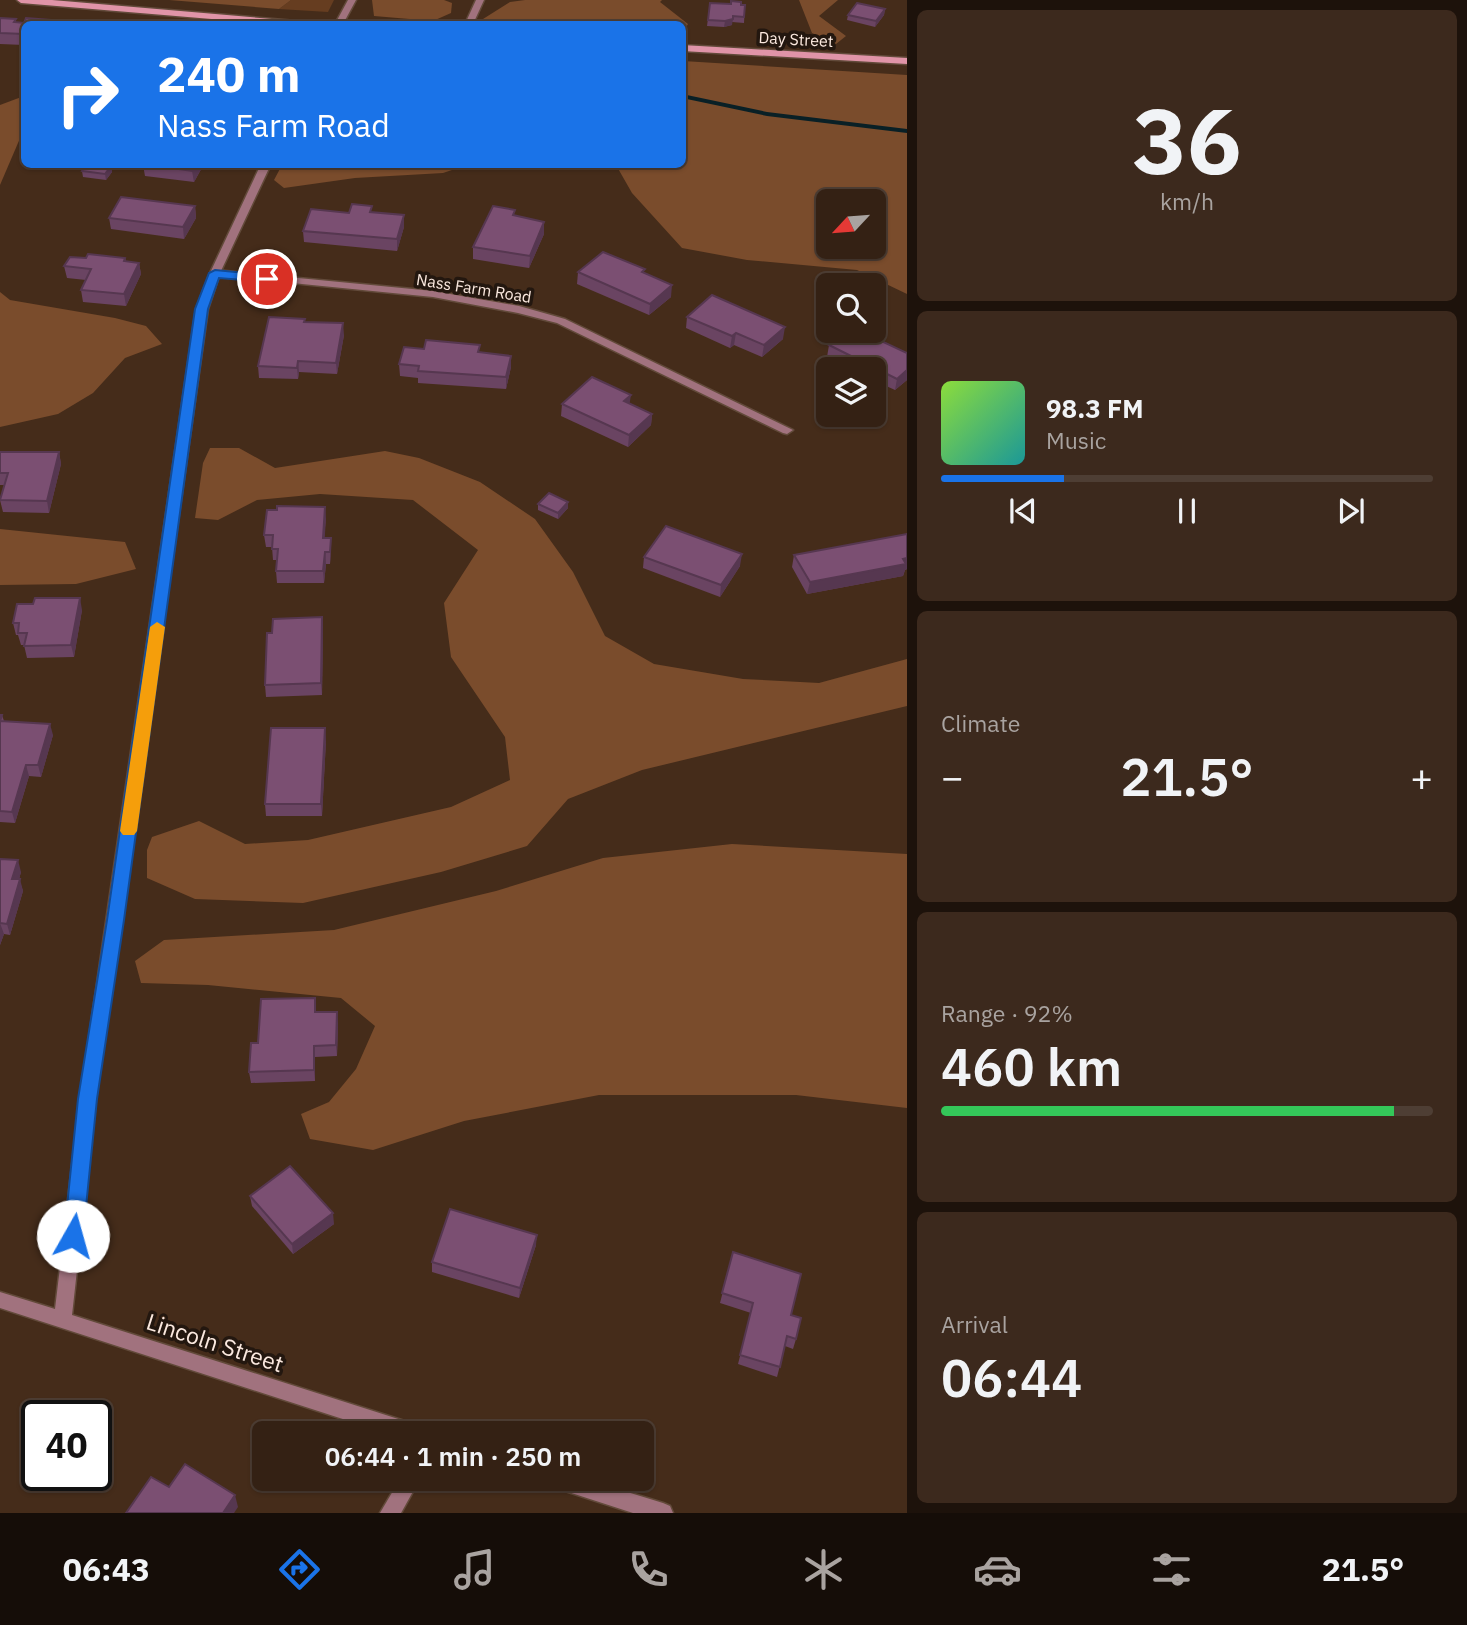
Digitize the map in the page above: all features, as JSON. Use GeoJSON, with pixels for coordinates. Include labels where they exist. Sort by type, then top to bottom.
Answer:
{"type":"FeatureCollection","features":[{"type":"Feature","properties":{"kind":"main road"},"geometry":{"type":"LineString","coordinates":[[21,0],[262,21]]}},
{"type":"Feature","properties":{"kind":"main road","name":"Day Street"},"geometry":{"type":"LineString","coordinates":[[686,48],[907,61]]}},
{"type":"Feature","properties":{"kind":"street"},"geometry":{"type":"LineString","coordinates":[[341,21],[352,0]]}},
{"type":"Feature","properties":{"kind":"street"},"geometry":{"type":"LineString","coordinates":[[470,21],[480,0]]}},
{"type":"Feature","properties":{"kind":"street"},"geometry":{"type":"LineString","coordinates":[[63,1320],[88,1099],[116,920],[202,309],[215,273],[264,168]]}},
{"type":"Feature","properties":{"kind":"street","name":"Nass Farm Road"},"geometry":{"type":"LineString","coordinates":[[215,273],[450,297],[527,311],[561,321],[787,430]]}},
{"type":"Feature","properties":{"kind":"street","name":"Lincoln Street"},"geometry":{"type":"LineString","coordinates":[[0,1300],[377,1421]]}},
{"type":"Feature","properties":{"kind":"street"},"geometry":{"type":"LineString","coordinates":[[390,1513],[404,1491]]}},
{"type":"Feature","properties":{"kind":"street"},"geometry":{"type":"LineString","coordinates":[[594,1491],[663,1513]]}},
{"type":"Feature","properties":{"kind":"shaded area"},"geometry":{"type":"Polygon","coordinates":[[[169,0],[291,0],[279,9],[169,0]]]}},
{"type":"Feature","properties":{"kind":"shaded area"},"geometry":{"type":"Polygon","coordinates":[[[291,0],[334,0],[328,12],[279,9],[291,0]]]}},
{"type":"Feature","properties":{"kind":"shaded area"},"geometry":{"type":"Polygon","coordinates":[[[372,0],[444,0],[452,3],[451,13],[433,21],[374,16],[372,0]]]}},
{"type":"Feature","properties":{"kind":"shaded area"},"geometry":{"type":"Polygon","coordinates":[[[662,0],[660,2],[684,21],[483,19],[510,2],[662,0]]]}},
{"type":"Feature","properties":{"kind":"shaded area"},"geometry":{"type":"Polygon","coordinates":[[[799,0],[838,0],[819,16],[846,36],[836,44],[812,33],[799,0]]]}},
{"type":"Feature","properties":{"kind":"shaded area"},"geometry":{"type":"Polygon","coordinates":[[[686,61],[907,75],[907,294],[886,284],[886,273],[863,273],[857,270],[747,260],[682,248],[632,193],[618,168],[686,168],[686,61]]]}},
{"type":"Feature","properties":{"kind":"shaded area"},"geometry":{"type":"Polygon","coordinates":[[[21,97],[21,136],[0,185],[0,105],[21,97]]]}},
{"type":"Feature","properties":{"kind":"shaded area"},"geometry":{"type":"Polygon","coordinates":[[[280,168],[458,168],[443,173],[355,178],[284,188],[274,180],[280,168]]]}},
{"type":"Feature","properties":{"kind":"shaded area"},"geometry":{"type":"Polygon","coordinates":[[[0,292],[10,300],[146,326],[162,344],[125,358],[93,393],[58,414],[0,427],[0,292]]]}},
{"type":"Feature","properties":{"kind":"shaded area"},"geometry":{"type":"Polygon","coordinates":[[[210,448],[239,448],[275,468],[385,451],[419,458],[480,482],[535,519],[573,572],[605,636],[654,664],[743,679],[819,683],[907,659],[907,706],[642,770],[568,799],[527,846],[441,872],[303,903],[195,899],[147,878],[147,850],[152,837],[199,821],[245,844],[308,840],[451,807],[510,780],[505,737],[451,657],[444,603],[478,550],[413,500],[320,494],[257,500],[218,520],[195,518],[203,463],[210,448]]]}},
{"type":"Feature","properties":{"kind":"shaded area"},"geometry":{"type":"Polygon","coordinates":[[[0,529],[125,542],[136,569],[76,584],[0,585],[0,529]]]}},
{"type":"Feature","properties":{"kind":"shaded area"},"geometry":{"type":"Polygon","coordinates":[[[732,844],[907,854],[907,1108],[796,1095],[599,1095],[464,1121],[373,1150],[310,1139],[301,1114],[329,1102],[356,1069],[375,1026],[341,998],[208,985],[141,983],[135,961],[164,940],[334,930],[496,891],[603,858],[732,844]]]}},
{"type":"Feature","properties":{"kind":"building"},"geometry":{"type":"Polygon","coordinates":[[[731,1],[745,5],[744,17],[733,16],[733,19],[725,21],[708,20],[710,3],[731,4],[731,1]]]}},
{"type":"Feature","properties":{"kind":"building"},"geometry":{"type":"Polygon","coordinates":[[[857,3],[885,9],[876,21],[848,15],[857,3]]]}},
{"type":"Feature","properties":{"kind":"building"},"geometry":{"type":"Polygon","coordinates":[[[0,18],[16,19],[14,22],[21,23],[21,34],[0,33],[0,18]]]}},
{"type":"Feature","properties":{"kind":"building"},"geometry":{"type":"Polygon","coordinates":[[[26,18],[66,21],[25,21],[26,18]]]}},
{"type":"Feature","properties":{"kind":"building"},"geometry":{"type":"Polygon","coordinates":[[[84,168],[110,168],[105,174],[82,171],[84,168]]]}},
{"type":"Feature","properties":{"kind":"building"},"geometry":{"type":"Polygon","coordinates":[[[171,168],[194,168],[192,171],[171,168]]]}},
{"type":"Feature","properties":{"kind":"building"},"geometry":{"type":"Polygon","coordinates":[[[121,197],[195,206],[183,227],[109,218],[121,197]]]}},
{"type":"Feature","properties":{"kind":"building"},"geometry":{"type":"Polygon","coordinates":[[[352,204],[372,206],[370,212],[404,215],[397,239],[303,231],[311,209],[349,213],[352,204]]]}},
{"type":"Feature","properties":{"kind":"building"},"geometry":{"type":"Polygon","coordinates":[[[493,206],[515,210],[513,215],[544,222],[530,256],[473,247],[493,206]]]}},
{"type":"Feature","properties":{"kind":"building"},"geometry":{"type":"Polygon","coordinates":[[[603,252],[645,269],[642,272],[672,285],[650,304],[578,272],[603,252]]]}},
{"type":"Feature","properties":{"kind":"building"},"geometry":{"type":"Polygon","coordinates":[[[88,254],[125,258],[124,261],[139,263],[124,294],[81,290],[91,269],[64,266],[70,257],[86,258],[88,254]]]}},
{"type":"Feature","properties":{"kind":"building"},"geometry":{"type":"Polygon","coordinates":[[[712,295],[785,327],[764,345],[736,333],[732,336],[687,317],[712,295]]]}},
{"type":"Feature","properties":{"kind":"building"},"geometry":{"type":"Polygon","coordinates":[[[269,317],[305,319],[304,322],[343,323],[336,363],[298,361],[297,368],[258,366],[269,317]]]}},
{"type":"Feature","properties":{"kind":"building"},"geometry":{"type":"Polygon","coordinates":[[[426,340],[480,345],[478,352],[511,356],[506,377],[418,371],[419,366],[399,364],[404,347],[424,349],[426,340]]]}},
{"type":"Feature","properties":{"kind":"building"},"geometry":{"type":"Polygon","coordinates":[[[886,343],[907,353],[907,370],[897,379],[886,374],[886,357],[853,357],[829,345],[886,343]]]}},
{"type":"Feature","properties":{"kind":"building"},"geometry":{"type":"Polygon","coordinates":[[[592,377],[631,395],[624,401],[652,414],[629,435],[562,404],[592,377]]]}},
{"type":"Feature","properties":{"kind":"building"},"geometry":{"type":"Polygon","coordinates":[[[0,452],[59,452],[47,501],[0,500],[8,473],[0,473],[0,452]]]}},
{"type":"Feature","properties":{"kind":"building"},"geometry":{"type":"Polygon","coordinates":[[[549,493],[568,502],[558,513],[538,504],[549,493]]]}},
{"type":"Feature","properties":{"kind":"building"},"geometry":{"type":"Polygon","coordinates":[[[277,506],[325,507],[323,538],[331,538],[330,552],[325,552],[323,571],[276,571],[278,549],[272,549],[273,535],[264,535],[267,510],[277,510],[277,506]]]}},
{"type":"Feature","properties":{"kind":"building"},"geometry":{"type":"Polygon","coordinates":[[[666,526],[742,554],[721,585],[644,557],[666,526]]]}},
{"type":"Feature","properties":{"kind":"building"},"geometry":{"type":"Polygon","coordinates":[[[907,534],[907,558],[903,559],[906,564],[810,582],[794,555],[907,534]]]}},
{"type":"Feature","properties":{"kind":"building"},"geometry":{"type":"Polygon","coordinates":[[[35,598],[80,598],[71,645],[24,646],[27,633],[18,633],[19,623],[13,623],[17,604],[33,604],[35,598]]]}},
{"type":"Feature","properties":{"kind":"building"},"geometry":{"type":"Polygon","coordinates":[[[322,617],[321,683],[265,685],[267,633],[272,633],[273,619],[322,617]]]}},
{"type":"Feature","properties":{"kind":"building"},"geometry":{"type":"Polygon","coordinates":[[[0,721],[50,724],[38,765],[26,765],[12,812],[0,811],[0,721]]]}},
{"type":"Feature","properties":{"kind":"building"},"geometry":{"type":"Polygon","coordinates":[[[271,728],[325,728],[321,804],[265,804],[271,728]]]}},
{"type":"Feature","properties":{"kind":"building"},"geometry":{"type":"Polygon","coordinates":[[[0,859],[18,860],[12,879],[20,879],[7,924],[0,923],[0,859]]]}},
{"type":"Feature","properties":{"kind":"building"},"geometry":{"type":"Polygon","coordinates":[[[315,998],[315,1012],[337,1012],[336,1045],[314,1046],[314,1070],[249,1072],[251,1043],[258,1043],[261,999],[315,998]]]}},
{"type":"Feature","properties":{"kind":"building"},"geometry":{"type":"Polygon","coordinates":[[[290,1166],[333,1213],[292,1244],[250,1196],[290,1166]]]}},
{"type":"Feature","properties":{"kind":"building"},"geometry":{"type":"Polygon","coordinates":[[[450,1209],[537,1235],[520,1288],[432,1262],[450,1209]]]}},
{"type":"Feature","properties":{"kind":"building"},"geometry":{"type":"Polygon","coordinates":[[[733,1252],[801,1274],[791,1315],[801,1318],[796,1339],[787,1336],[780,1367],[740,1355],[753,1303],[722,1293],[733,1252]]]}},
{"type":"Feature","properties":{"kind":"building"},"geometry":{"type":"Polygon","coordinates":[[[185,1464],[235,1495],[223,1513],[126,1513],[151,1477],[169,1487],[185,1464]]]}},
{"type":"Feature","properties":{"kind":"waterway"},"geometry":{"type":"LineString","coordinates":[[686,97],[767,114],[907,131]]}},
{"type":"Feature","properties":{"kind":"slow traffic"},"geometry":{"type":"LineString","coordinates":[[128,831],[157,627]]}},
{"type":"Feature","properties":{"kind":"route"},"geometry":{"type":"LineString","coordinates":[[73,1236],[88,1099],[116,920],[202,309],[215,273],[267,279]]}}]}
